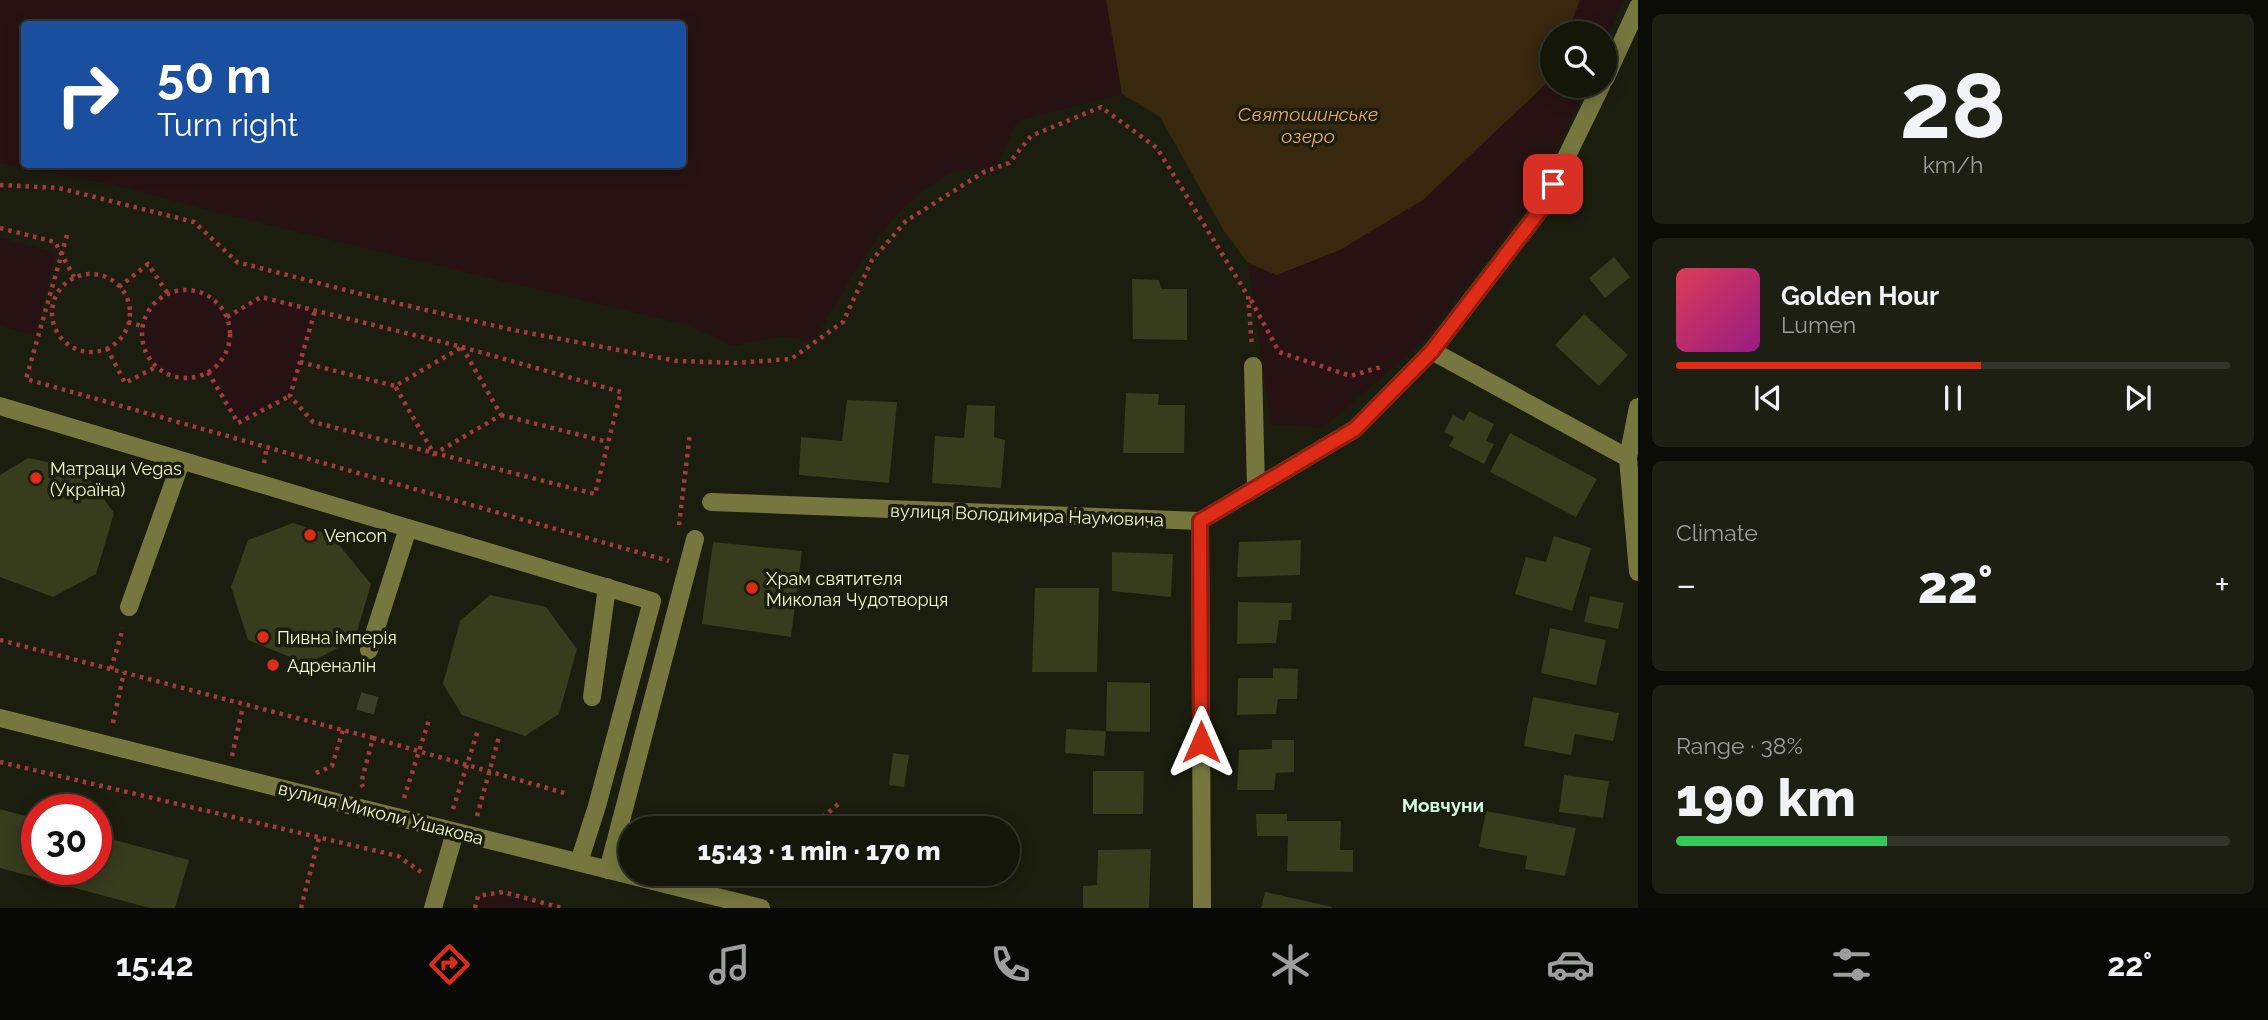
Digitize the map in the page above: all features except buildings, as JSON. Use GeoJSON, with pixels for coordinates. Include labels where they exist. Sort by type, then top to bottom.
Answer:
{"type":"FeatureCollection","features":[{"type":"Feature","properties":{"kind":"street"},"geometry":{"type":"LineString","coordinates":[[1617,52],[1638,6]]}},
{"type":"Feature","properties":{"kind":"street"},"geometry":{"type":"LineString","coordinates":[[1202,908],[1200,521],[1355,429],[1432,351],[1541,209],[1595,98]]}},
{"type":"Feature","properties":{"kind":"street"},"geometry":{"type":"LineString","coordinates":[[1432,351],[1628,458]]}},
{"type":"Feature","properties":{"kind":"street"},"geometry":{"type":"LineString","coordinates":[[1253,366],[1256,488]]}},
{"type":"Feature","properties":{"kind":"street"},"geometry":{"type":"LineString","coordinates":[[0,407],[652,601],[597,806],[579,862]]}},
{"type":"Feature","properties":{"kind":"street"},"geometry":{"type":"LineString","coordinates":[[1638,407],[1628,458],[1638,572]]}},
{"type":"Feature","properties":{"kind":"street"},"geometry":{"type":"LineString","coordinates":[[129,607],[181,462]]}},
{"type":"Feature","properties":{"kind":"street","name":"вулиця Володимира Наумовича"},"geometry":{"type":"LineString","coordinates":[[710,502],[1200,521]]}},
{"type":"Feature","properties":{"kind":"street"},"geometry":{"type":"LineString","coordinates":[[369,650],[408,528]]}},
{"type":"Feature","properties":{"kind":"street"},"geometry":{"type":"LineString","coordinates":[[608,870],[686,538]]}},
{"type":"Feature","properties":{"kind":"street"},"geometry":{"type":"LineString","coordinates":[[592,697],[607,587]]}},
{"type":"Feature","properties":{"kind":"street","name":"вулиця Миколи Ушакова"},"geometry":{"type":"LineString","coordinates":[[0,718],[761,908]]}},
{"type":"Feature","properties":{"kind":"street"},"geometry":{"type":"LineString","coordinates":[[433,908],[455,831]]}},
{"type":"Feature","properties":{"kind":"path"},"geometry":{"type":"LineString","coordinates":[[0,186],[59,188],[194,222],[237,262],[513,330],[664,358],[735,363],[791,359],[843,322],[873,260],[906,221],[984,172],[1009,163],[1031,136],[1101,107],[1157,148],[1248,296],[1279,352],[1351,376],[1432,351]]}},
{"type":"Feature","properties":{"kind":"path"},"geometry":{"type":"LineString","coordinates":[[0,228],[55,242],[63,252],[74,277]]}},
{"type":"Feature","properties":{"kind":"path"},"geometry":{"type":"LineString","coordinates":[[67,235],[26,379],[674,562]]}},
{"type":"Feature","properties":{"kind":"path"},"geometry":{"type":"LineString","coordinates":[[119,287],[148,264],[168,294]]}},
{"type":"Feature","properties":{"kind":"path"},"geometry":{"type":"LineString","coordinates":[[100,275],[119,287],[129,301],[128,322],[121,338],[107,348],[88,352],[75,349],[57,332],[52,307],[63,285],[74,277],[100,275]]}},
{"type":"Feature","properties":{"kind":"path"},"geometry":{"type":"LineString","coordinates":[[195,290],[220,305],[227,317],[231,332],[229,346],[222,360],[208,372],[183,379],[169,376],[156,367],[147,355],[142,341],[142,326],[156,301],[168,294],[195,290]]}},
{"type":"Feature","properties":{"kind":"path"},"geometry":{"type":"LineString","coordinates":[[1248,296],[1253,366]]}},
{"type":"Feature","properties":{"kind":"path"},"geometry":{"type":"LineString","coordinates":[[227,317],[261,297],[462,347],[621,392],[595,494],[313,422],[290,396]]}},
{"type":"Feature","properties":{"kind":"path"},"geometry":{"type":"LineString","coordinates":[[208,372],[238,423],[290,396],[314,311]]}},
{"type":"Feature","properties":{"kind":"path"},"geometry":{"type":"LineString","coordinates":[[128,322],[142,326]]}},
{"type":"Feature","properties":{"kind":"path"},"geometry":{"type":"LineString","coordinates":[[300,362],[395,386],[462,347]]}},
{"type":"Feature","properties":{"kind":"path"},"geometry":{"type":"LineString","coordinates":[[462,347],[501,415]]}},
{"type":"Feature","properties":{"kind":"path"},"geometry":{"type":"LineString","coordinates":[[107,348],[125,383],[156,367]]}},
{"type":"Feature","properties":{"kind":"path"},"geometry":{"type":"LineString","coordinates":[[395,386],[434,454]]}},
{"type":"Feature","properties":{"kind":"path"},"geometry":{"type":"LineString","coordinates":[[434,454],[501,415],[608,442]]}},
{"type":"Feature","properties":{"kind":"path"},"geometry":{"type":"LineString","coordinates":[[686,538],[690,433]]}},
{"type":"Feature","properties":{"kind":"path"},"geometry":{"type":"LineString","coordinates":[[111,669],[129,607]]}},
{"type":"Feature","properties":{"kind":"path"},"geometry":{"type":"LineString","coordinates":[[0,639],[243,706],[421,751],[568,794]]}},
{"type":"Feature","properties":{"kind":"path"},"geometry":{"type":"LineString","coordinates":[[112,724],[124,673]]}},
{"type":"Feature","properties":{"kind":"path"},"geometry":{"type":"LineString","coordinates":[[232,758],[243,706]]}},
{"type":"Feature","properties":{"kind":"path"},"geometry":{"type":"LineString","coordinates":[[403,799],[430,717]]}},
{"type":"Feature","properties":{"kind":"path"},"geometry":{"type":"LineString","coordinates":[[440,810],[452,813],[478,730]]}},
{"type":"Feature","properties":{"kind":"path"},"geometry":{"type":"LineString","coordinates":[[487,823],[475,820],[499,737]]}},
{"type":"Feature","properties":{"kind":"path"},"geometry":{"type":"LineString","coordinates":[[373,738],[361,783],[363,788],[377,792]]}},
{"type":"Feature","properties":{"kind":"path"},"geometry":{"type":"LineString","coordinates":[[0,762],[398,856],[439,884]]}},
{"type":"Feature","properties":{"kind":"path"},"geometry":{"type":"LineString","coordinates":[[390,796],[415,803]]}},
{"type":"Feature","properties":{"kind":"path"},"geometry":{"type":"LineString","coordinates":[[824,816],[841,802]]}},
{"type":"Feature","properties":{"kind":"path"},"geometry":{"type":"LineString","coordinates":[[300,908],[319,838]]}},
{"type":"Feature","properties":{"kind":"path"},"geometry":{"type":"LineString","coordinates":[[475,908],[478,896],[503,892],[562,908]]}},
{"type":"Feature","properties":{"kind":"shaded area"},"geometry":{"type":"Polygon","coordinates":[[[0,0],[1106,0],[1122,94],[1017,121],[996,167],[953,173],[925,190],[886,227],[813,342],[780,336],[733,346],[687,325],[219,213],[116,185],[26,168],[686,168],[686,21],[21,21],[21,167],[0,163],[0,0]]]}},
{"type":"Feature","properties":{"kind":"shaded area"},"geometry":{"type":"Polygon","coordinates":[[[1580,0],[1623,0],[1614,21],[1572,21],[1580,0]]]}},
{"type":"Feature","properties":{"kind":"shaded area"},"geometry":{"type":"Polygon","coordinates":[[[1540,90],[1540,98],[1580,98],[1534,198],[1425,340],[1323,428],[1271,424],[1248,263],[1277,275],[1340,250],[1423,200],[1540,90]]]}},
{"type":"Feature","properties":{"kind":"shaded area"},"geometry":{"type":"Polygon","coordinates":[[[0,238],[56,253],[35,335],[0,326],[0,238]]]}},
{"type":"Feature","properties":{"kind":"shaded area"},"geometry":{"type":"Polygon","coordinates":[[[181,290],[208,297],[227,317],[261,297],[315,311],[290,396],[238,423],[208,373],[186,378],[167,374],[153,363],[145,348],[142,331],[147,315],[160,300],[181,290]]]}},
{"type":"Feature","properties":{"kind":"shaded area"},"geometry":{"type":"Polygon","coordinates":[[[503,895],[555,908],[477,908],[480,898],[503,895]]]}},
{"type":"Feature","properties":{"kind":"water","name":"Святошинське озеро"},"geometry":{"type":"Polygon","coordinates":[[[1106,0],[1580,0],[1572,21],[1540,21],[1540,90],[1423,200],[1340,250],[1277,275],[1248,263],[1224,231],[1160,117],[1122,94],[1106,0]]]}},
{"type":"Feature","properties":{"kind":"tunnel"},"geometry":{"type":"LineString","coordinates":[[365,712],[370,694]]}},
{"type":"Feature","properties":{"kind":"place","name":"Матраци Vegas (Україна)"},"geometry":{"type":"Point","coordinates":[36,478]}},
{"type":"Feature","properties":{"kind":"place","name":"Vencon"},"geometry":{"type":"Point","coordinates":[310,535]}},
{"type":"Feature","properties":{"kind":"place","name":"Храм святителя Миколая Чудотворця"},"geometry":{"type":"Point","coordinates":[752,588]}},
{"type":"Feature","properties":{"kind":"place","name":"Пивна імперія"},"geometry":{"type":"Point","coordinates":[263,637]}},
{"type":"Feature","properties":{"kind":"place","name":"Адреналін"},"geometry":{"type":"Point","coordinates":[273,665]}},
{"type":"Feature","properties":{"kind":"district","name":"Мовчуни"},"geometry":{"type":"Point","coordinates":[1443,805]}},
{"type":"Feature","properties":{"kind":"route"},"geometry":{"type":"LineString","coordinates":[[1201,742],[1200,521],[1355,429],[1432,351],[1541,209],[1553,184]]}}]}
